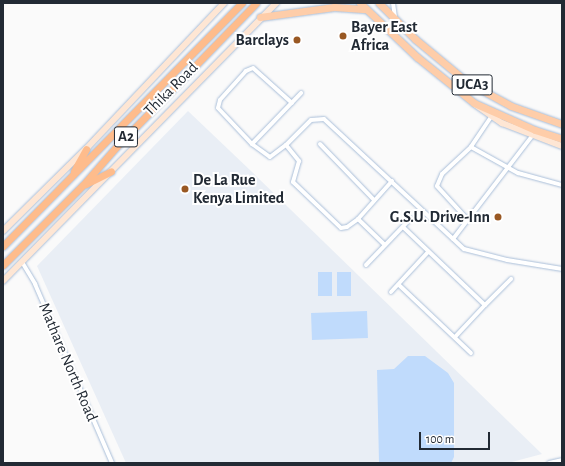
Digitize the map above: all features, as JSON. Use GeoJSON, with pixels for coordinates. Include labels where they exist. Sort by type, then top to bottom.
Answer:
{"type":"FeatureCollection","features":[{"type":"Feature","properties":{"kind":"highway","name":"Thika Road"},"geometry":{"type":"LineString","coordinates":[[3,246],[242,3]]}},
{"type":"Feature","properties":{"kind":"highway","name":"Thika Road"},"geometry":{"type":"LineString","coordinates":[[3,265],[84,185],[117,146],[256,3]]}},
{"type":"Feature","properties":{"kind":"highway"},"geometry":{"type":"LineString","coordinates":[[72,175],[86,149]]}},
{"type":"Feature","properties":{"kind":"highway"},"geometry":{"type":"LineString","coordinates":[[84,185],[111,171]]}},
{"type":"Feature","properties":{"kind":"main road","name":"Thika Road"},"geometry":{"type":"LineString","coordinates":[[3,231],[86,149],[224,3]]}},
{"type":"Feature","properties":{"kind":"main road","name":"Thika Road"},"geometry":{"type":"LineString","coordinates":[[3,281],[260,17],[276,3]]}},
{"type":"Feature","properties":{"kind":"main road"},"geometry":{"type":"LineString","coordinates":[[360,3],[366,9]]}},
{"type":"Feature","properties":{"kind":"main road","name":"UCA3"},"geometry":{"type":"LineString","coordinates":[[379,3],[396,21],[441,62],[482,91],[511,106],[562,124]]}},
{"type":"Feature","properties":{"kind":"main road"},"geometry":{"type":"LineString","coordinates":[[260,17],[334,8],[366,9]]}},
{"type":"Feature","properties":{"kind":"main road","name":"UCA3"},"geometry":{"type":"LineString","coordinates":[[366,9],[433,72],[491,117],[532,136],[562,146]]}},
{"type":"Feature","properties":{"kind":"main road","name":"UCA3"},"geometry":{"type":"LineString","coordinates":[[474,103],[535,130],[562,139]]}},
{"type":"Feature","properties":{"kind":"street"},"geometry":{"type":"LineString","coordinates":[[393,3],[396,21]]}},
{"type":"Feature","properties":{"kind":"street"},"geometry":{"type":"LineString","coordinates":[[292,103],[255,68],[246,72],[220,100],[218,108],[252,144],[270,157],[286,145],[311,120],[324,118],[464,249],[474,253],[562,269]]}},
{"type":"Feature","properties":{"kind":"street"},"geometry":{"type":"LineString","coordinates":[[252,144],[300,93]]}},
{"type":"Feature","properties":{"kind":"street"},"geometry":{"type":"LineString","coordinates":[[468,220],[437,186],[442,174],[471,147],[491,117]]}},
{"type":"Feature","properties":{"kind":"street"},"geometry":{"type":"LineString","coordinates":[[453,239],[532,136]]}},
{"type":"Feature","properties":{"kind":"street"},"geometry":{"type":"LineString","coordinates":[[320,144],[374,200]]}},
{"type":"Feature","properties":{"kind":"street"},"geometry":{"type":"LineString","coordinates":[[286,145],[299,161],[292,177],[295,185],[338,226],[348,227],[358,219],[392,181]]}},
{"type":"Feature","properties":{"kind":"street"},"geometry":{"type":"LineString","coordinates":[[471,147],[508,168],[562,185]]}},
{"type":"Feature","properties":{"kind":"street"},"geometry":{"type":"LineString","coordinates":[[366,265],[384,244],[412,218]]}},
{"type":"Feature","properties":{"kind":"street"},"geometry":{"type":"LineString","coordinates":[[358,219],[384,244]]}},
{"type":"Feature","properties":{"kind":"street"},"geometry":{"type":"LineString","coordinates":[[403,227],[485,305]]}},
{"type":"Feature","properties":{"kind":"street"},"geometry":{"type":"LineString","coordinates":[[391,292],[428,252]]}},
{"type":"Feature","properties":{"kind":"street","name":"Mathare North Road"},"geometry":{"type":"LineString","coordinates":[[22,262],[38,290],[112,463]]}},
{"type":"Feature","properties":{"kind":"street"},"geometry":{"type":"LineString","coordinates":[[455,337],[511,279]]}},
{"type":"Feature","properties":{"kind":"street"},"geometry":{"type":"LineString","coordinates":[[399,285],[471,353]]}},
{"type":"Feature","properties":{"kind":"street"},"geometry":{"type":"LineString","coordinates":[[549,463],[562,460]]}},
{"type":"Feature","properties":{"kind":"shaded area"},"geometry":{"type":"Polygon","coordinates":[[[188,111],[542,454],[508,463],[126,463],[37,266],[188,111]]]}},
{"type":"Feature","properties":{"kind":"shaded area"},"geometry":{"type":"Polygon","coordinates":[[[318,272],[332,272],[332,296],[318,296],[318,272]]]}},
{"type":"Feature","properties":{"kind":"shaded area"},"geometry":{"type":"Polygon","coordinates":[[[337,272],[351,272],[351,296],[337,296],[337,272]]]}},
{"type":"Feature","properties":{"kind":"shaded area"},"geometry":{"type":"Polygon","coordinates":[[[367,311],[368,338],[312,340],[311,313],[367,311]]]}},
{"type":"Feature","properties":{"kind":"shaded area"},"geometry":{"type":"Polygon","coordinates":[[[408,356],[425,356],[448,373],[454,383],[454,457],[451,463],[379,463],[377,370],[394,369],[408,356]]]}},
{"type":"Feature","properties":{"kind":"place","name":"Bayer East Africa"},"geometry":{"type":"Point","coordinates":[343,36]}},
{"type":"Feature","properties":{"kind":"place","name":"Barclays"},"geometry":{"type":"Point","coordinates":[297,40]}},
{"type":"Feature","properties":{"kind":"place","name":"De La Rue Kenya Limited"},"geometry":{"type":"Point","coordinates":[185,189]}},
{"type":"Feature","properties":{"kind":"place","name":"G.S.U. Drive-Inn"},"geometry":{"type":"Point","coordinates":[498,217]}}]}
